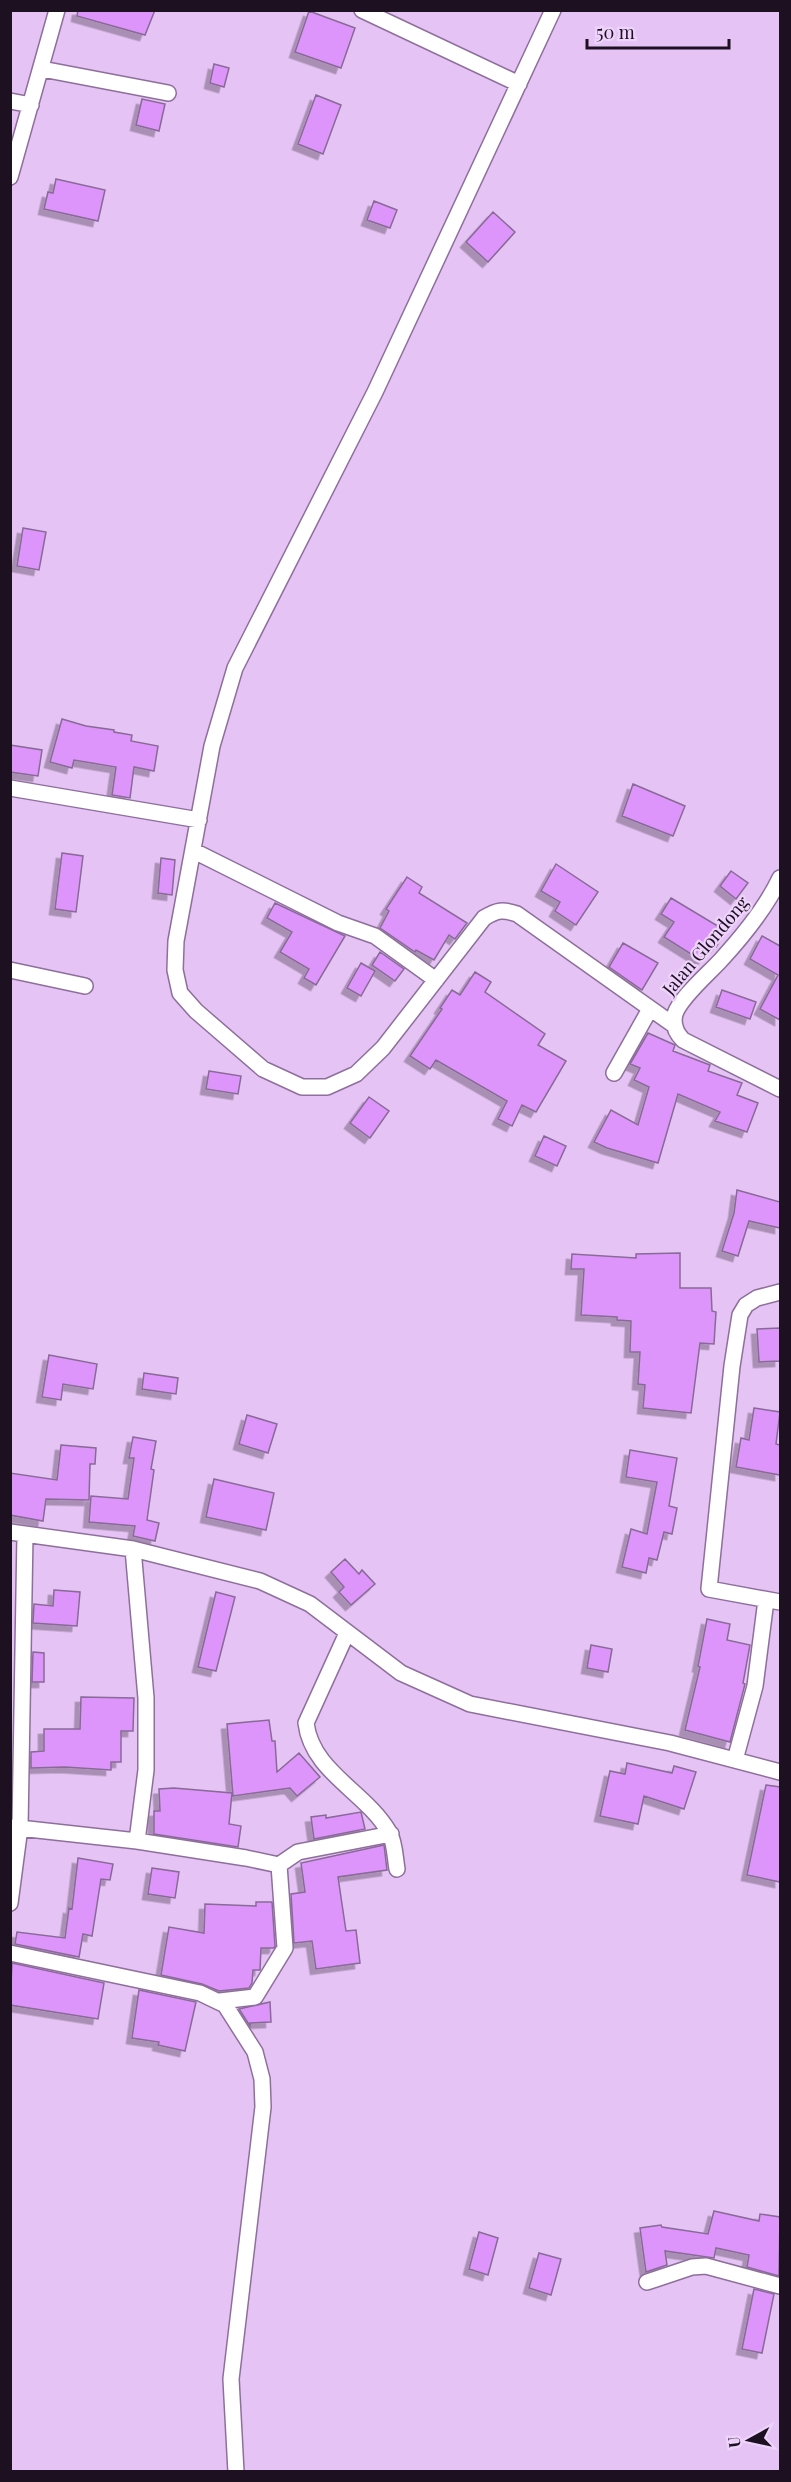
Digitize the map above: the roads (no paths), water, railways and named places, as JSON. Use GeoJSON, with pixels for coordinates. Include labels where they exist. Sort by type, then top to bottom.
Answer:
{"type":"FeatureCollection","features":[{"type":"Feature","properties":{"kind":"street"},"geometry":{"type":"LineString","coordinates":[[11,172],[57,10]]}},
{"type":"Feature","properties":{"kind":"street"},"geometry":{"type":"LineString","coordinates":[[362,10],[519,84]]}},
{"type":"Feature","properties":{"kind":"street"},"geometry":{"type":"LineString","coordinates":[[553,10],[375,392],[235,668],[212,746],[176,941],[175,970],[180,993],[196,1011],[263,1069],[302,1087],[327,1087],[356,1074],[383,1048],[484,918],[495,911],[506,910],[517,914],[675,1026]]}},
{"type":"Feature","properties":{"kind":"street"},"geometry":{"type":"LineString","coordinates":[[42,69],[168,93]]}},
{"type":"Feature","properties":{"kind":"street"},"geometry":{"type":"LineString","coordinates":[[10,101],[31,105]]}},
{"type":"Feature","properties":{"kind":"street"},"geometry":{"type":"LineString","coordinates":[[10,788],[199,820]]}},
{"type":"Feature","properties":{"kind":"street"},"geometry":{"type":"LineString","coordinates":[[194,851],[338,923],[375,936],[436,980]]}},
{"type":"Feature","properties":{"kind":"street","name":"Jalan Glondong"},"geometry":{"type":"LineString","coordinates":[[780,878],[771,898],[723,958],[681,1004],[675,1015],[675,1026],[683,1040],[780,1089]]}},
{"type":"Feature","properties":{"kind":"street"},"geometry":{"type":"LineString","coordinates":[[10,970],[85,986]]}},
{"type":"Feature","properties":{"kind":"street"},"geometry":{"type":"LineString","coordinates":[[614,1073],[650,1009]]}},
{"type":"Feature","properties":{"kind":"street"},"geometry":{"type":"LineString","coordinates":[[735,1760],[755,1686],[773,1601],[709,1589],[732,1366],[740,1315],[746,1305],[757,1298],[780,1292]]}},
{"type":"Feature","properties":{"kind":"street"},"geometry":{"type":"LineString","coordinates":[[10,1903],[15,1827],[18,1533],[133,1549],[260,1581],[310,1604],[401,1672],[470,1704],[670,1743],[780,1772]]}},
{"type":"Feature","properties":{"kind":"street"},"geometry":{"type":"LineString","coordinates":[[133,1549],[146,1698],[146,1770],[137,1841]]}},
{"type":"Feature","properties":{"kind":"street"},"geometry":{"type":"LineString","coordinates":[[347,1633],[306,1723],[307,1737],[322,1764],[363,1798],[391,1834],[397,1869]]}},
{"type":"Feature","properties":{"kind":"street"},"geometry":{"type":"LineString","coordinates":[[15,1827],[137,1841],[279,1865],[298,1852],[391,1834]]}},
{"type":"Feature","properties":{"kind":"street"},"geometry":{"type":"LineString","coordinates":[[10,1953],[200,1993],[220,2001],[255,1997],[284,1952],[279,1865]]}},
{"type":"Feature","properties":{"kind":"street"},"geometry":{"type":"LineString","coordinates":[[220,2001],[255,2052],[262,2079],[263,2107],[231,2379],[236,2472]]}},
{"type":"Feature","properties":{"kind":"street"},"geometry":{"type":"LineString","coordinates":[[647,2282],[692,2267],[706,2266],[780,2286]]}}]}
